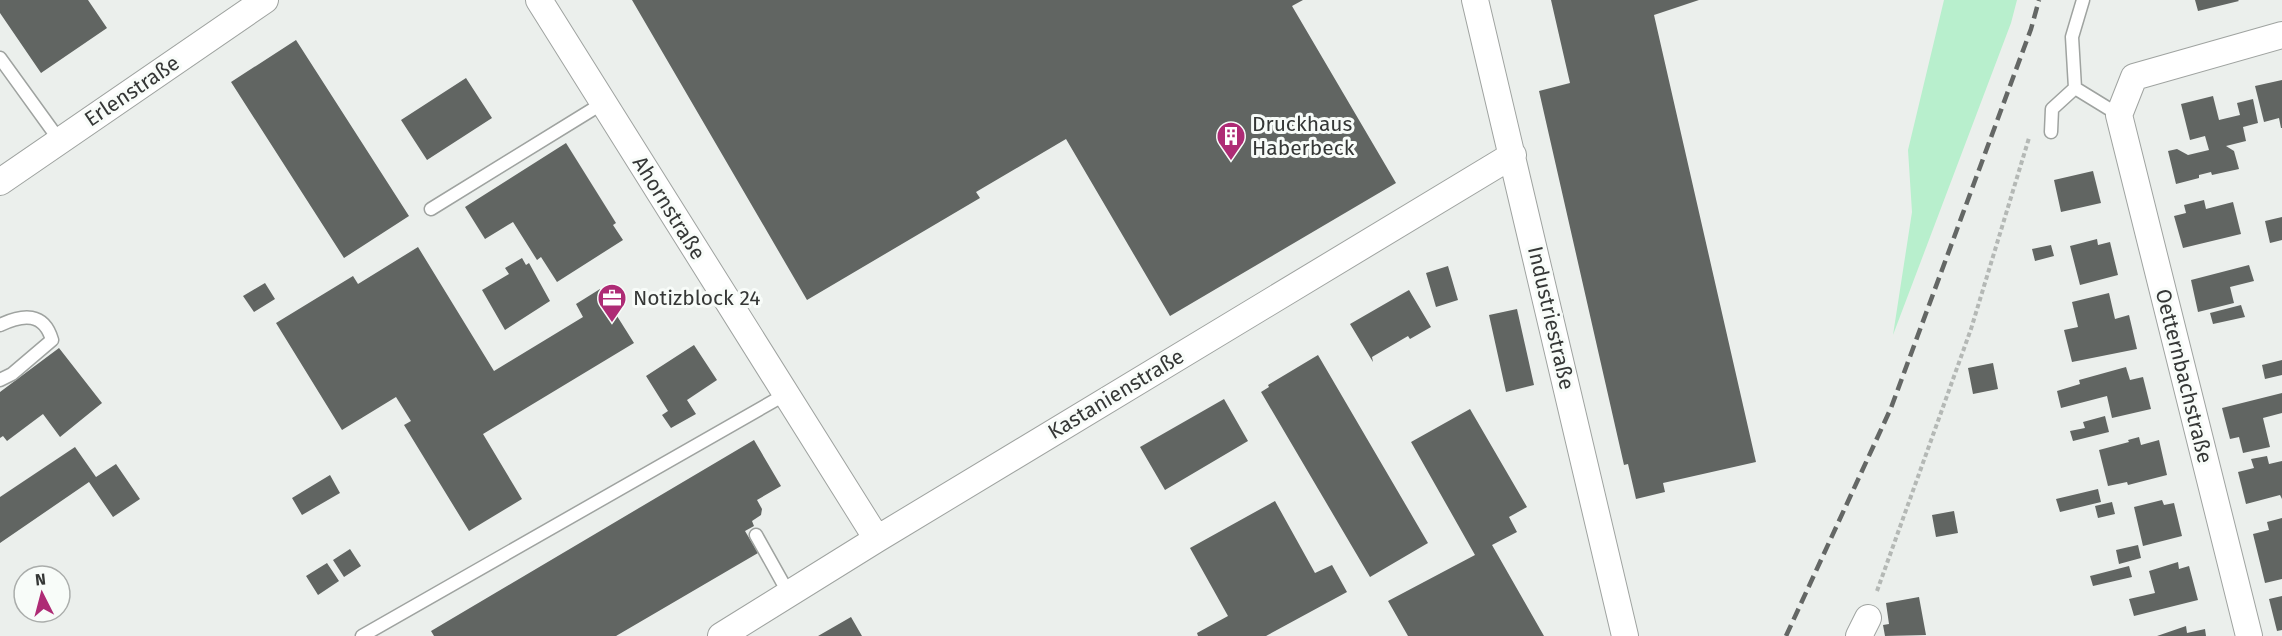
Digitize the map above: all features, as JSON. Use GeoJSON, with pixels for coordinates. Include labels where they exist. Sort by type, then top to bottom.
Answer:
{"type":"FeatureCollection","features":[{"type":"Feature","properties":{"kind":"street","name":"Erlenstraße"},"geometry":{"type":"LineString","coordinates":[[0,182],[265,0]]}},
{"type":"Feature","properties":{"kind":"street","name":"Ahornstraße"},"geometry":{"type":"LineString","coordinates":[[538,0],[877,539]]}},
{"type":"Feature","properties":{"kind":"street","name":"Industriestraße"},"geometry":{"type":"LineString","coordinates":[[1475,0],[1625,636]]}},
{"type":"Feature","properties":{"kind":"street"},"geometry":{"type":"LineString","coordinates":[[2119,115],[2134,77],[2282,35]]}},
{"type":"Feature","properties":{"kind":"street","name":"Oetternbachstraße"},"geometry":{"type":"LineString","coordinates":[[2119,115],[2249,636]]}},
{"type":"Feature","properties":{"kind":"street","name":"Kastanienstraße"},"geometry":{"type":"LineString","coordinates":[[721,636],[877,539],[1513,155]]}},
{"type":"Feature","properties":{"kind":"lane"},"geometry":{"type":"LineString","coordinates":[[2075,88],[2072,37],[2083,0]]}},
{"type":"Feature","properties":{"kind":"lane"},"geometry":{"type":"LineString","coordinates":[[0,58],[60,141]]}},
{"type":"Feature","properties":{"kind":"lane"},"geometry":{"type":"LineString","coordinates":[[2051,132],[2052,109],[2075,88]]}},
{"type":"Feature","properties":{"kind":"lane"},"geometry":{"type":"LineString","coordinates":[[2075,88],[2119,115]]}},
{"type":"Feature","properties":{"kind":"lane"},"geometry":{"type":"LineString","coordinates":[[431,209],[603,103]]}},
{"type":"Feature","properties":{"kind":"lane"},"geometry":{"type":"LineString","coordinates":[[0,325],[17,317],[36,318],[48,327],[52,340],[12,375],[0,380]]}},
{"type":"Feature","properties":{"kind":"lane"},"geometry":{"type":"LineString","coordinates":[[362,636],[786,394]]}},
{"type":"Feature","properties":{"kind":"lane"},"geometry":{"type":"LineString","coordinates":[[756,535],[789,594]]}},
{"type":"Feature","properties":{"kind":"path"},"geometry":{"type":"LineString","coordinates":[[1863,627],[1971,329],[2031,129],[2052,109]]}},
{"type":"Feature","properties":{"kind":"green space"},"geometry":{"type":"Polygon","coordinates":[[[1944,0],[2017,0],[2011,23],[1893,335],[1912,212],[1908,150],[1944,0]]]}},
{"type":"Feature","properties":{"kind":"building"},"geometry":{"type":"Polygon","coordinates":[[[0,0],[88,0],[107,28],[41,73],[0,13],[0,0]]]}},
{"type":"Feature","properties":{"kind":"building","name":"Druckhaus Haberbeck"},"geometry":{"type":"Polygon","coordinates":[[[632,0],[1303,0],[1292,6],[1396,183],[1170,316],[1066,139],[976,192],[980,198],[807,300],[632,0]]]}},
{"type":"Feature","properties":{"kind":"building"},"geometry":{"type":"Polygon","coordinates":[[[1551,0],[1699,0],[1654,15],[1756,462],[1663,483],[1665,492],[1636,499],[1628,464],[1624,465],[1539,91],[1570,83],[1551,0]]]}},
{"type":"Feature","properties":{"kind":"building"},"geometry":{"type":"Polygon","coordinates":[[[2195,0],[2238,0],[2239,1],[2198,11],[2195,0]]]}},
{"type":"Feature","properties":{"kind":"building"},"geometry":{"type":"Polygon","coordinates":[[[296,40],[409,216],[344,258],[231,82],[296,40]]]}},
{"type":"Feature","properties":{"kind":"building"},"geometry":{"type":"Polygon","coordinates":[[[466,78],[492,118],[427,160],[401,120],[466,78]]]}},
{"type":"Feature","properties":{"kind":"building"},"geometry":{"type":"Polygon","coordinates":[[[2282,80],[2281,128],[2279,118],[2264,122],[2255,86],[2282,80]]]}},
{"type":"Feature","properties":{"kind":"building"},"geometry":{"type":"Polygon","coordinates":[[[2213,96],[2219,120],[2240,115],[2237,103],[2253,99],[2258,123],[2243,127],[2246,141],[2226,146],[2234,151],[2239,169],[2212,175],[2211,172],[2176,184],[2168,151],[2177,149],[2188,155],[2209,150],[2205,136],[2190,140],[2181,104],[2213,96]]]}},
{"type":"Feature","properties":{"kind":"building"},"geometry":{"type":"Polygon","coordinates":[[[566,143],[616,223],[613,225],[623,240],[557,282],[541,257],[537,260],[513,222],[485,239],[465,207],[566,143]]]}},
{"type":"Feature","properties":{"kind":"building"},"geometry":{"type":"Polygon","coordinates":[[[2093,171],[2101,203],[2061,212],[2054,180],[2093,171]]]}},
{"type":"Feature","properties":{"kind":"building"},"geometry":{"type":"Polygon","coordinates":[[[2204,200],[2206,209],[2233,202],[2241,234],[2183,248],[2174,216],[2186,213],[2184,205],[2204,200]]]}},
{"type":"Feature","properties":{"kind":"building"},"geometry":{"type":"Polygon","coordinates":[[[2282,217],[2282,240],[2270,243],[2265,221],[2282,217]]]}},
{"type":"Feature","properties":{"kind":"building"},"geometry":{"type":"Polygon","coordinates":[[[2097,239],[2098,245],[2110,242],[2118,275],[2080,285],[2070,246],[2097,239]]]}},
{"type":"Feature","properties":{"kind":"building"},"geometry":{"type":"Polygon","coordinates":[[[2051,245],[2054,256],[2035,261],[2032,249],[2051,245]]]}},
{"type":"Feature","properties":{"kind":"building"},"geometry":{"type":"Polygon","coordinates":[[[418,247],[494,371],[583,317],[576,304],[600,289],[634,343],[483,434],[522,499],[469,531],[404,425],[411,421],[396,397],[342,430],[276,323],[353,276],[358,284],[418,247]]]}},
{"type":"Feature","properties":{"kind":"building"},"geometry":{"type":"Polygon","coordinates":[[[522,258],[526,265],[529,263],[550,301],[505,330],[482,290],[509,274],[505,268],[522,258]]]}},
{"type":"Feature","properties":{"kind":"building"},"geometry":{"type":"Polygon","coordinates":[[[2249,265],[2254,281],[2230,287],[2234,303],[2198,312],[2191,280],[2249,265]]]}},
{"type":"Feature","properties":{"kind":"building"},"geometry":{"type":"Polygon","coordinates":[[[1448,266],[1458,300],[1436,307],[1426,273],[1448,266]]]}},
{"type":"Feature","properties":{"kind":"building"},"geometry":{"type":"Polygon","coordinates":[[[265,283],[275,299],[254,312],[243,296],[265,283]]]}},
{"type":"Feature","properties":{"kind":"building"},"geometry":{"type":"Polygon","coordinates":[[[1409,290],[1431,327],[1410,339],[1408,336],[1372,357],[1373,362],[1350,324],[1409,290]]]}},
{"type":"Feature","properties":{"kind":"building"},"geometry":{"type":"Polygon","coordinates":[[[2109,293],[2115,319],[2129,315],[2137,349],[2072,362],[2064,330],[2078,327],[2072,302],[2109,293]]]}},
{"type":"Feature","properties":{"kind":"building"},"geometry":{"type":"Polygon","coordinates":[[[2241,305],[2245,317],[2213,324],[2210,313],[2241,305]]]}},
{"type":"Feature","properties":{"kind":"building"},"geometry":{"type":"Polygon","coordinates":[[[1517,309],[1534,385],[1506,392],[1489,315],[1517,309]]]}},
{"type":"Feature","properties":{"kind":"building"},"geometry":{"type":"Polygon","coordinates":[[[694,345],[717,380],[687,400],[696,414],[671,428],[662,415],[668,411],[646,376],[694,345]]]}},
{"type":"Feature","properties":{"kind":"building"},"geometry":{"type":"Polygon","coordinates":[[[59,348],[102,403],[60,437],[43,414],[7,441],[3,436],[0,438],[0,392],[59,348]]]}},
{"type":"Feature","properties":{"kind":"building"},"geometry":{"type":"Polygon","coordinates":[[[1318,355],[1428,543],[1370,577],[1261,392],[1269,387],[1268,385],[1318,355]]]}},
{"type":"Feature","properties":{"kind":"building"},"geometry":{"type":"Polygon","coordinates":[[[2282,360],[2282,375],[2265,379],[2262,365],[2282,360]]]}},
{"type":"Feature","properties":{"kind":"building"},"geometry":{"type":"Polygon","coordinates":[[[1993,363],[1998,389],[1973,394],[1968,368],[1993,363]]]}},
{"type":"Feature","properties":{"kind":"building"},"geometry":{"type":"Polygon","coordinates":[[[2126,367],[2130,380],[2143,377],[2151,409],[2112,418],[2107,396],[2061,408],[2057,391],[2080,384],[2079,380],[2126,367]]]}},
{"type":"Feature","properties":{"kind":"building"},"geometry":{"type":"Polygon","coordinates":[[[2282,393],[2282,413],[2263,418],[2270,447],[2243,453],[2239,437],[2230,439],[2222,408],[2282,393]]]}},
{"type":"Feature","properties":{"kind":"building"},"geometry":{"type":"Polygon","coordinates":[[[1224,399],[1248,441],[1165,490],[1140,447],[1224,399]]]}},
{"type":"Feature","properties":{"kind":"building"},"geometry":{"type":"Polygon","coordinates":[[[1470,409],[1527,507],[1509,517],[1517,532],[1492,545],[1544,636],[1408,636],[1388,601],[1475,555],[1411,442],[1470,409]]]}},
{"type":"Feature","properties":{"kind":"building"},"geometry":{"type":"Polygon","coordinates":[[[2105,416],[2109,432],[2073,441],[2070,431],[2085,428],[2083,422],[2105,416]]]}},
{"type":"Feature","properties":{"kind":"building"},"geometry":{"type":"Polygon","coordinates":[[[2139,437],[2141,445],[2159,440],[2167,475],[2128,485],[2127,482],[2108,486],[2099,450],[2139,437]]]}},
{"type":"Feature","properties":{"kind":"building"},"geometry":{"type":"Polygon","coordinates":[[[754,440],[781,486],[757,500],[762,509],[761,515],[752,521],[754,526],[745,531],[758,553],[616,636],[434,636],[431,631],[754,440]]]}},
{"type":"Feature","properties":{"kind":"building"},"geometry":{"type":"Polygon","coordinates":[[[75,447],[96,477],[116,464],[140,499],[113,517],[89,482],[0,543],[0,497],[75,447]]]}},
{"type":"Feature","properties":{"kind":"building"},"geometry":{"type":"Polygon","coordinates":[[[2267,456],[2269,464],[2282,461],[2282,499],[2280,495],[2246,504],[2238,472],[2254,468],[2251,459],[2267,456]]]}},
{"type":"Feature","properties":{"kind":"building"},"geometry":{"type":"Polygon","coordinates":[[[330,475],[340,493],[302,515],[292,498],[330,475]]]}},
{"type":"Feature","properties":{"kind":"building"},"geometry":{"type":"Polygon","coordinates":[[[2098,489],[2101,502],[2060,512],[2056,499],[2098,489]]]}},
{"type":"Feature","properties":{"kind":"building"},"geometry":{"type":"Polygon","coordinates":[[[2162,500],[2164,505],[2174,503],[2182,536],[2143,546],[2134,507],[2162,500]]]}},
{"type":"Feature","properties":{"kind":"building"},"geometry":{"type":"Polygon","coordinates":[[[1275,501],[1315,573],[1332,565],[1347,592],[1266,636],[1198,636],[1197,633],[1228,616],[1190,548],[1275,501]]]}},
{"type":"Feature","properties":{"kind":"building"},"geometry":{"type":"Polygon","coordinates":[[[2112,502],[2115,514],[2098,518],[2095,506],[2112,502]]]}},
{"type":"Feature","properties":{"kind":"building"},"geometry":{"type":"Polygon","coordinates":[[[1954,511],[1958,533],[1936,537],[1932,515],[1954,511]]]}},
{"type":"Feature","properties":{"kind":"building"},"geometry":{"type":"Polygon","coordinates":[[[2282,518],[2282,579],[2265,583],[2253,534],[2269,530],[2267,522],[2282,518]]]}},
{"type":"Feature","properties":{"kind":"building"},"geometry":{"type":"Polygon","coordinates":[[[2138,545],[2141,558],[2119,564],[2116,550],[2138,545]]]}},
{"type":"Feature","properties":{"kind":"building"},"geometry":{"type":"Polygon","coordinates":[[[350,549],[361,566],[344,577],[333,560],[350,549]]]}},
{"type":"Feature","properties":{"kind":"building"},"geometry":{"type":"Polygon","coordinates":[[[2178,562],[2179,569],[2189,566],[2198,600],[2134,616],[2129,599],[2155,593],[2149,571],[2178,562]]]}},
{"type":"Feature","properties":{"kind":"building"},"geometry":{"type":"Polygon","coordinates":[[[327,563],[339,581],[318,595],[306,576],[327,563]]]}},
{"type":"Feature","properties":{"kind":"building"},"geometry":{"type":"Polygon","coordinates":[[[2129,566],[2132,577],[2093,586],[2090,576],[2129,566]]]}},
{"type":"Feature","properties":{"kind":"building"},"geometry":{"type":"Polygon","coordinates":[[[2282,596],[2282,630],[2277,631],[2269,599],[2282,596]]]}},
{"type":"Feature","properties":{"kind":"building"},"geometry":{"type":"Polygon","coordinates":[[[1919,597],[1926,635],[1885,636],[1883,625],[1889,624],[1886,603],[1919,597]]]}},
{"type":"Feature","properties":{"kind":"building"},"geometry":{"type":"Polygon","coordinates":[[[851,617],[862,636],[818,636],[851,617]]]}},
{"type":"Feature","properties":{"kind":"building"},"geometry":{"type":"Polygon","coordinates":[[[2186,626],[2187,633],[2205,629],[2206,636],[2157,636],[2186,626]]]}},
{"type":"Feature","properties":{"kind":"railway"},"geometry":{"type":"LineString","coordinates":[[1786,636],[1891,408],[2031,29],[2039,0]]}},
{"type":"Feature","properties":{"kind":"place","name":"Druckhaus Haberbeck"},"geometry":{"type":"Point","coordinates":[1231,162]}},
{"type":"Feature","properties":{"kind":"place","name":"Notizblock 24"},"geometry":{"type":"Point","coordinates":[612,324]}}]}
